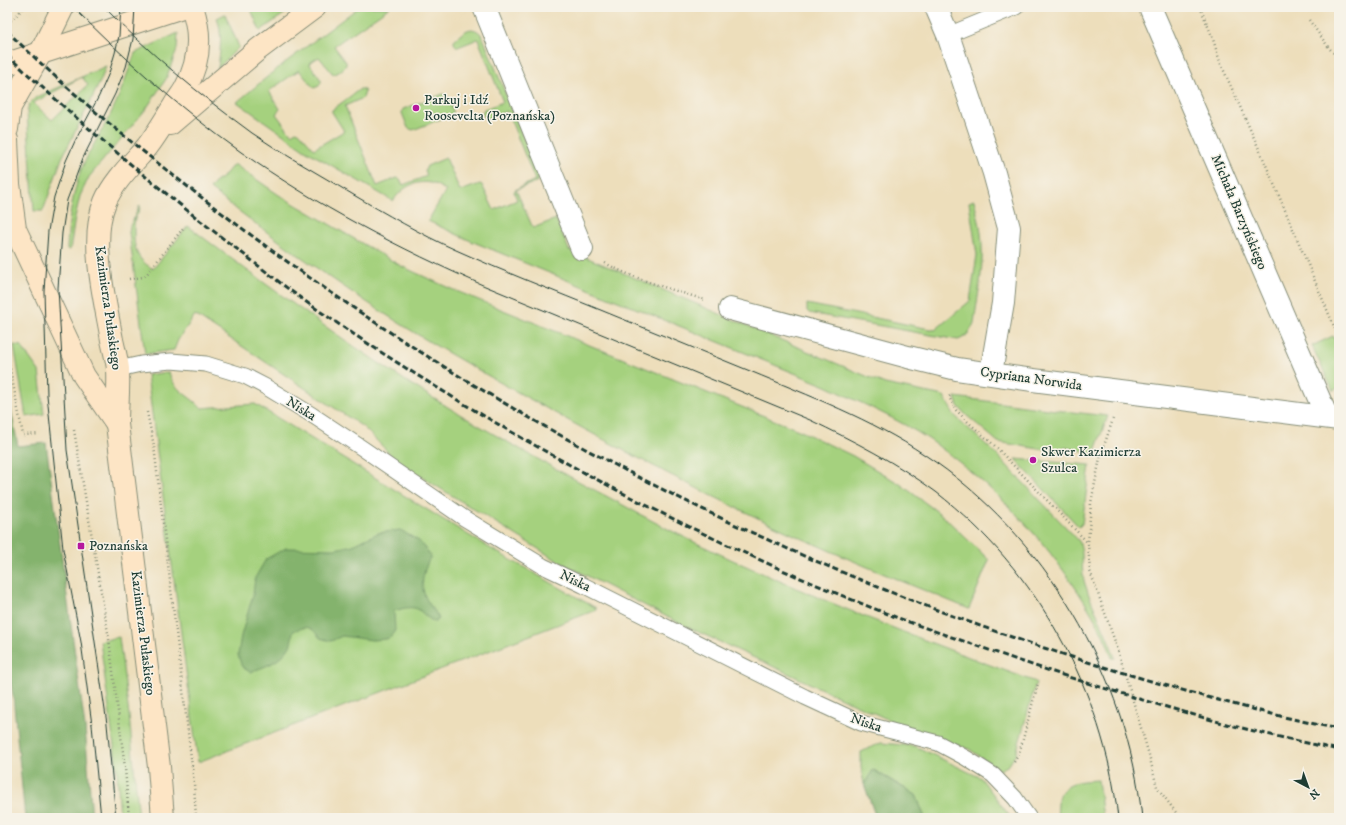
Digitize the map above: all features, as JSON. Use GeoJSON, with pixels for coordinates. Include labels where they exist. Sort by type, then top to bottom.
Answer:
{"type":"FeatureCollection","features":[{"type":"Feature","properties":{"kind":"street"},"geometry":{"type":"LineString","coordinates":[[7,129],[10,106],[40,54],[63,7]]}},
{"type":"Feature","properties":{"kind":"street"},"geometry":{"type":"LineString","coordinates":[[7,64],[182,7]]}},
{"type":"Feature","properties":{"kind":"street","name":"Kazimierza Pułaskiego"},"geometry":{"type":"LineString","coordinates":[[163,818],[160,767],[117,424],[118,369],[104,298],[98,249],[98,235],[100,219],[106,200],[121,177],[156,135],[185,89],[195,65],[199,33],[197,20],[192,7]]}},
{"type":"Feature","properties":{"kind":"street"},"geometry":{"type":"LineString","coordinates":[[156,135],[262,47],[315,7]]}},
{"type":"Feature","properties":{"kind":"street"},"geometry":{"type":"LineString","coordinates":[[484,7],[582,249]]}},
{"type":"Feature","properties":{"kind":"street"},"geometry":{"type":"LineString","coordinates":[[936,7],[948,35],[994,173],[1009,228],[1003,303],[991,373]]}},
{"type":"Feature","properties":{"kind":"street","name":"Michała Barzyńskiego"},"geometry":{"type":"LineString","coordinates":[[1150,7],[1333,418]]}},
{"type":"Feature","properties":{"kind":"street","name":"Kazimierza Pułaskiego"},"geometry":{"type":"LineString","coordinates":[[7,140],[8,183],[15,229],[84,376],[117,424]]}},
{"type":"Feature","properties":{"kind":"street","name":"Cypriana Norwida"},"geometry":{"type":"LineString","coordinates":[[730,309],[908,357],[957,368],[1122,392],[1333,418]]}},
{"type":"Feature","properties":{"kind":"lane"},"geometry":{"type":"LineString","coordinates":[[948,35],[1016,7]]}},
{"type":"Feature","properties":{"kind":"lane","name":"Niska"},"geometry":{"type":"LineString","coordinates":[[118,369],[141,364],[170,361],[206,364],[245,376],[266,387],[312,416],[464,518],[543,566],[805,697],[861,723],[938,743],[966,758],[993,775],[1015,798],[1029,818]]}},
{"type":"Feature","properties":{"kind":"path"},"geometry":{"type":"LineString","coordinates":[[7,22],[13,19],[24,7]]}},
{"type":"Feature","properties":{"kind":"path"},"geometry":{"type":"LineString","coordinates":[[1200,7],[1212,36],[1220,62],[1266,164],[1339,338]]}},
{"type":"Feature","properties":{"kind":"path"},"geometry":{"type":"LineString","coordinates":[[1309,20],[1329,48],[1339,59]]}},
{"type":"Feature","properties":{"kind":"path"},"geometry":{"type":"LineString","coordinates":[[128,272],[130,279],[143,277],[147,274],[184,227]]}},
{"type":"Feature","properties":{"kind":"path"},"geometry":{"type":"LineString","coordinates":[[582,249],[594,258],[621,272],[730,309]]}},
{"type":"Feature","properties":{"kind":"path"},"geometry":{"type":"LineString","coordinates":[[7,353],[23,435],[39,434]]}},
{"type":"Feature","properties":{"kind":"path"},"geometry":{"type":"LineString","coordinates":[[957,368],[949,397],[956,410],[994,445],[1088,543]]}},
{"type":"Feature","properties":{"kind":"path"},"geometry":{"type":"LineString","coordinates":[[1122,392],[1100,458],[1091,503],[1088,543],[1090,571],[1118,650],[1157,787],[1180,818]]}},
{"type":"Feature","properties":{"kind":"path"},"geometry":{"type":"LineString","coordinates":[[147,406],[154,446],[194,783],[196,818]]}},
{"type":"Feature","properties":{"kind":"path"},"geometry":{"type":"LineString","coordinates":[[74,430],[109,639],[126,768],[129,818]]}},
{"type":"Feature","properties":{"kind":"path"},"geometry":{"type":"LineString","coordinates":[[1019,754],[1038,682]]}},
{"type":"Feature","properties":{"kind":"green space"},"geometry":{"type":"Polygon","coordinates":[[[250,7],[294,7],[260,31],[250,7]]]}},
{"type":"Feature","properties":{"kind":"green space"},"geometry":{"type":"Polygon","coordinates":[[[359,7],[390,7],[334,46],[346,62],[346,65],[342,70],[333,74],[319,57],[309,63],[321,80],[319,86],[314,88],[299,70],[269,91],[280,109],[276,114],[291,134],[296,131],[299,132],[314,149],[344,131],[332,110],[360,89],[363,89],[365,92],[363,98],[345,106],[377,186],[397,178],[400,179],[403,185],[427,176],[425,170],[427,166],[446,158],[460,191],[480,184],[482,185],[494,210],[517,200],[514,192],[515,190],[535,180],[507,111],[487,119],[482,113],[484,109],[503,102],[478,39],[458,47],[454,43],[454,40],[468,30],[471,29],[478,31],[482,35],[539,177],[538,181],[516,190],[533,228],[556,219],[569,250],[885,384],[944,396],[954,415],[994,452],[1079,541],[1082,552],[1085,584],[1115,658],[1112,658],[1110,650],[1096,621],[1071,581],[1028,526],[977,477],[918,432],[826,386],[471,241],[428,221],[446,190],[425,182],[414,184],[400,192],[393,201],[305,150],[237,102],[278,68],[359,7]]]}},
{"type":"Feature","properties":{"kind":"green space"},"geometry":{"type":"Polygon","coordinates":[[[225,14],[239,47],[218,68],[220,37],[217,18],[225,14]]]}},
{"type":"Feature","properties":{"kind":"green space"},"geometry":{"type":"Polygon","coordinates":[[[178,33],[177,49],[166,79],[146,109],[89,177],[80,196],[70,250],[67,249],[71,209],[81,170],[114,107],[135,53],[178,33]]]}},
{"type":"Feature","properties":{"kind":"green space"},"geometry":{"type":"Polygon","coordinates":[[[106,66],[101,80],[62,158],[43,211],[34,211],[27,112],[29,104],[35,98],[106,66]],[[82,77],[33,103],[52,120],[88,85],[82,77]]]}},
{"type":"Feature","properties":{"kind":"green space"},"geometry":{"type":"Polygon","coordinates":[[[443,94],[448,97],[453,114],[413,130],[408,128],[402,113],[403,109],[443,94]]]}},
{"type":"Feature","properties":{"kind":"green space"},"geometry":{"type":"Polygon","coordinates":[[[234,164],[279,195],[401,266],[449,288],[801,431],[853,456],[900,484],[943,516],[989,560],[969,609],[828,550],[699,490],[573,423],[433,344],[375,308],[319,270],[210,189],[234,164]]]}},
{"type":"Feature","properties":{"kind":"green space"},"geometry":{"type":"Polygon","coordinates":[[[974,200],[981,233],[982,267],[974,323],[970,332],[966,336],[958,340],[809,313],[807,311],[807,304],[935,330],[970,301],[977,255],[969,202],[974,200]]]}},
{"type":"Feature","properties":{"kind":"green space"},"geometry":{"type":"Polygon","coordinates":[[[140,205],[140,210],[134,222],[136,249],[143,262],[153,269],[188,226],[350,344],[406,381],[497,436],[652,521],[775,579],[948,649],[1036,682],[1016,754],[1009,765],[1000,770],[969,749],[902,726],[681,624],[558,561],[399,463],[363,427],[195,315],[178,340],[174,350],[145,354],[129,232],[130,226],[140,205]]]}},
{"type":"Feature","properties":{"kind":"green space"},"geometry":{"type":"Polygon","coordinates":[[[1333,336],[1339,350],[1339,387],[1333,391],[1312,346],[1333,336]]]}},
{"type":"Feature","properties":{"kind":"green space"},"geometry":{"type":"Polygon","coordinates":[[[14,345],[21,346],[39,371],[44,414],[26,417],[14,345]]]}},
{"type":"Feature","properties":{"kind":"green space"},"geometry":{"type":"Polygon","coordinates":[[[169,372],[174,384],[201,408],[255,404],[488,547],[596,608],[596,610],[198,762],[147,375],[169,372]]]}},
{"type":"Feature","properties":{"kind":"green space"},"geometry":{"type":"Polygon","coordinates":[[[7,388],[18,446],[46,443],[85,727],[92,818],[25,818],[13,696],[7,660],[7,388]]]}},
{"type":"Feature","properties":{"kind":"green space"},"geometry":{"type":"Polygon","coordinates":[[[955,397],[1108,416],[1093,456],[1090,456],[1090,452],[1063,447],[1062,453],[998,442],[965,414],[958,406],[955,397]]]}},
{"type":"Feature","properties":{"kind":"green space"},"geometry":{"type":"Polygon","coordinates":[[[1015,459],[1090,465],[1082,524],[1079,527],[1015,459]]]}},
{"type":"Feature","properties":{"kind":"green space"},"geometry":{"type":"Polygon","coordinates":[[[400,530],[419,541],[431,556],[424,574],[423,588],[427,600],[439,619],[435,622],[419,610],[413,608],[394,611],[395,632],[391,637],[386,639],[372,640],[342,636],[331,641],[320,638],[311,629],[302,628],[293,631],[290,646],[278,660],[250,672],[242,667],[238,655],[241,636],[253,595],[255,578],[266,559],[286,548],[335,549],[353,545],[378,533],[400,530]]]}},
{"type":"Feature","properties":{"kind":"green space"},"geometry":{"type":"Polygon","coordinates":[[[119,637],[129,715],[139,818],[120,818],[117,769],[100,641],[119,637]]]}},
{"type":"Feature","properties":{"kind":"green space"},"geometry":{"type":"Polygon","coordinates":[[[881,743],[915,746],[981,778],[1011,818],[925,818],[916,795],[874,770],[864,784],[861,767],[861,752],[881,743]]]}},
{"type":"Feature","properties":{"kind":"green space"},"geometry":{"type":"Polygon","coordinates":[[[873,770],[916,795],[925,818],[876,818],[864,784],[873,770]]]}},
{"type":"Feature","properties":{"kind":"green space"},"geometry":{"type":"Polygon","coordinates":[[[1098,780],[1103,818],[1057,818],[1059,798],[1064,789],[1072,783],[1098,780]]]}},
{"type":"Feature","properties":{"kind":"tram line"},"geometry":{"type":"LineString","coordinates":[[73,7],[133,64],[196,119],[218,136],[299,190],[359,225],[422,257],[485,286],[810,420],[875,453],[906,471],[936,492],[972,523],[1005,558],[1034,596],[1060,637],[1081,680],[1098,724],[1110,771],[1118,818]]}},
{"type":"Feature","properties":{"kind":"tram line"},"geometry":{"type":"LineString","coordinates":[[104,7],[175,73],[252,133],[276,149],[403,224],[492,266],[818,399],[862,419],[925,455],[968,487],[1007,525],[1042,567],[1073,612],[1099,661],[1119,712],[1134,765],[1142,818]]}},
{"type":"Feature","properties":{"kind":"tram line"},"geometry":{"type":"LineString","coordinates":[[101,818],[92,725],[81,642],[63,549],[47,395],[44,291],[48,231],[54,197],[66,161],[109,73],[119,36],[121,7]]}},
{"type":"Feature","properties":{"kind":"tram line"},"geometry":{"type":"LineString","coordinates":[[116,818],[107,724],[67,450],[58,288],[62,233],[67,200],[83,158],[115,94],[126,67],[133,39],[135,7]]}},
{"type":"Feature","properties":{"kind":"railway"},"geometry":{"type":"LineString","coordinates":[[7,31],[54,76],[128,139],[205,200],[308,277],[416,349],[526,416],[639,478],[755,534],[874,585],[994,631],[1117,671],[1228,703],[1339,729]]}},
{"type":"Feature","properties":{"kind":"railway"},"geometry":{"type":"LineString","coordinates":[[7,55],[88,128],[144,175],[200,221],[302,299],[371,346],[442,390],[514,434],[588,475],[663,514],[739,550],[816,585],[893,616],[1030,664],[1147,701],[1222,723],[1339,750]]}},
{"type":"Feature","properties":{"kind":"place","name":"Parkuj i Idź Roosevelta (Poznańska)"},"geometry":{"type":"Point","coordinates":[416,108]}},
{"type":"Feature","properties":{"kind":"place","name":"Skwer Kazimierza Szulca"},"geometry":{"type":"Point","coordinates":[1033,460]}},
{"type":"Feature","properties":{"kind":"place","name":"Poznańska"},"geometry":{"type":"Point","coordinates":[81,546]}}]}
